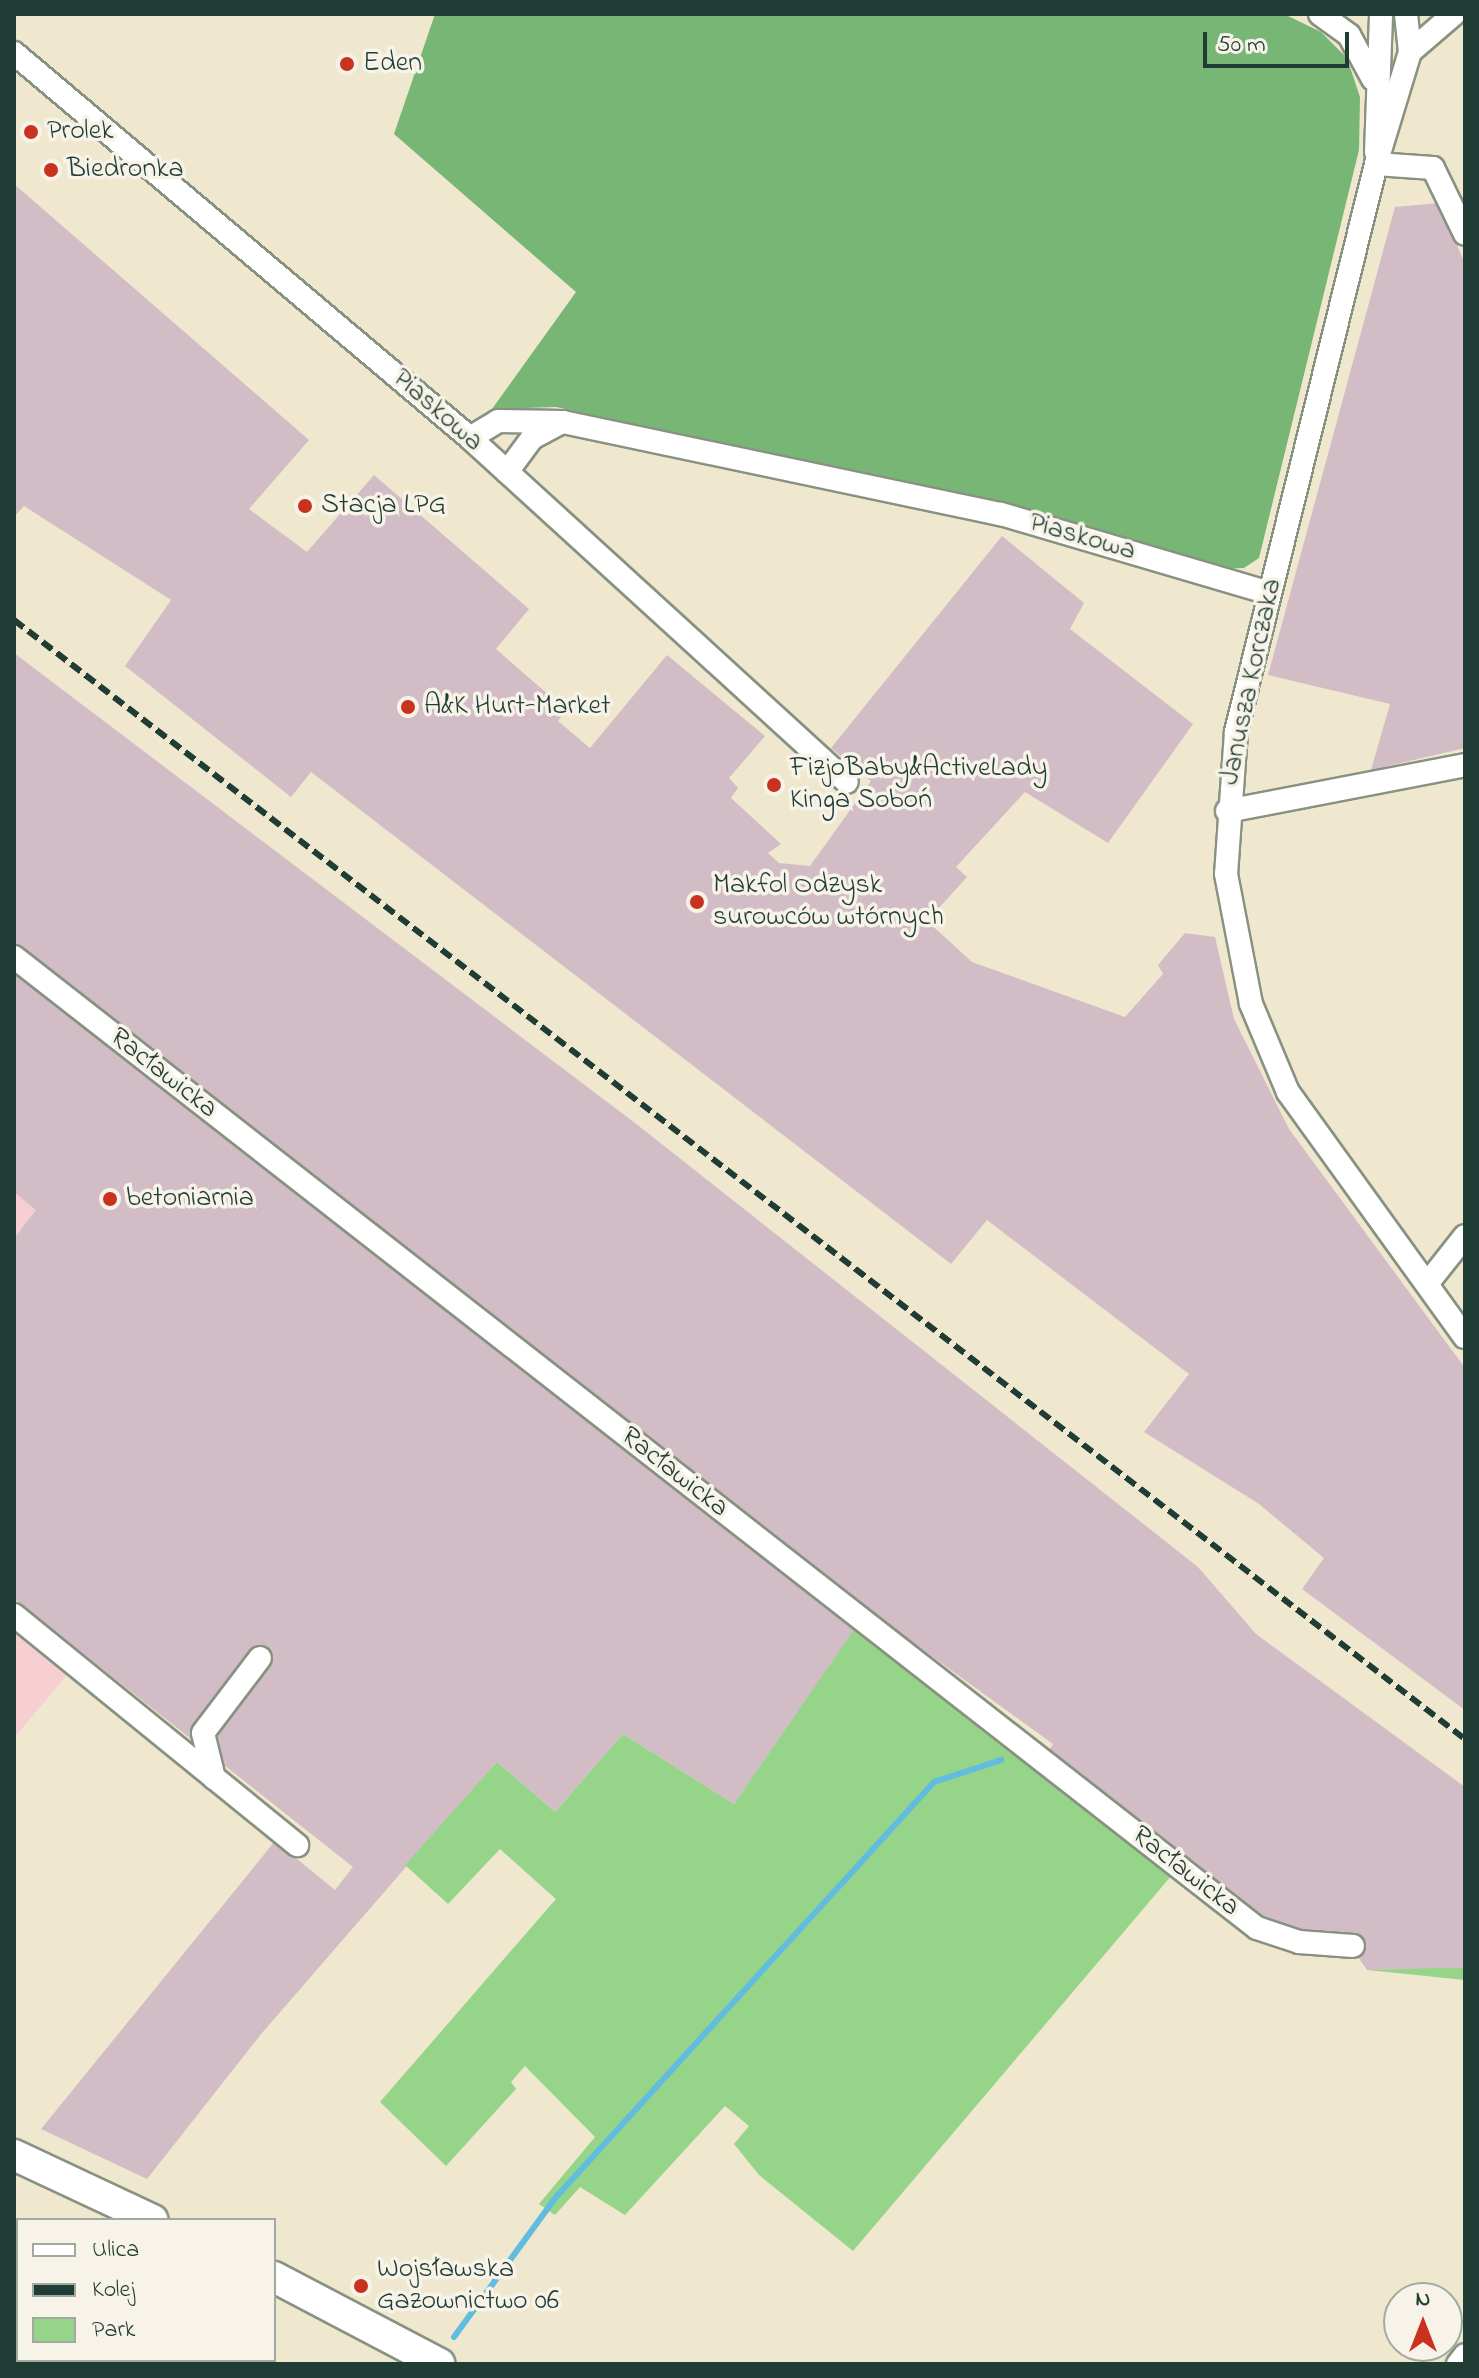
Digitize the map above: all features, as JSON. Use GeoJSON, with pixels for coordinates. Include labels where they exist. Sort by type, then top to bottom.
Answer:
{"type":"FeatureCollection","features":[{"type":"Feature","properties":{"kind":"street","name":"Janusza Korczaka"},"geometry":{"type":"LineString","coordinates":[[1320,14],[1349,35],[1376,88]]}},
{"type":"Feature","properties":{"kind":"street","name":"Janusza Korczaka"},"geometry":{"type":"LineString","coordinates":[[1376,164],[1376,88],[1381,14]]}},
{"type":"Feature","properties":{"kind":"street","name":"Janusza Korczaka"},"geometry":{"type":"LineString","coordinates":[[1406,14],[1410,52],[1376,164],[1269,593],[1236,732],[1227,811],[1235,939],[1265,1040],[1301,1112],[1465,1337]]}},
{"type":"Feature","properties":{"kind":"street"},"geometry":{"type":"LineString","coordinates":[[1410,52],[1454,14]]}},
{"type":"Feature","properties":{"kind":"street","name":"Piaskowa"},"geometry":{"type":"LineString","coordinates":[[14,53],[470,438],[847,782]]}},
{"type":"Feature","properties":{"kind":"street"},"geometry":{"type":"LineString","coordinates":[[1376,164],[1433,168],[1465,234]]}},
{"type":"Feature","properties":{"kind":"street","name":"Piaskowa"},"geometry":{"type":"LineString","coordinates":[[470,438],[498,421],[563,422],[1001,514],[1269,593]]}},
{"type":"Feature","properties":{"kind":"street"},"geometry":{"type":"LineString","coordinates":[[507,472],[532,438],[563,422]]}},
{"type":"Feature","properties":{"kind":"street"},"geometry":{"type":"LineString","coordinates":[[1227,811],[1465,765]]}},
{"type":"Feature","properties":{"kind":"street","name":"Racławicka"},"geometry":{"type":"LineString","coordinates":[[14,957],[1257,1928],[1299,1942],[1353,1946]]}},
{"type":"Feature","properties":{"kind":"street"},"geometry":{"type":"LineString","coordinates":[[1427,1284],[1465,1236]]}},
{"type":"Feature","properties":{"kind":"street"},"geometry":{"type":"LineString","coordinates":[[14,1615],[297,1845]]}},
{"type":"Feature","properties":{"kind":"street"},"geometry":{"type":"LineString","coordinates":[[214,1778],[203,1733],[260,1658]]}},
{"type":"Feature","properties":{"kind":"street"},"geometry":{"type":"LineString","coordinates":[[14,2155],[149,2218]]}},
{"type":"Feature","properties":{"kind":"street"},"geometry":{"type":"LineString","coordinates":[[276,2278],[422,2359]]}},
{"type":"Feature","properties":{"kind":"street"},"geometry":{"type":"LineString","coordinates":[[1458,2364],[1465,2355]]}},
{"type":"Feature","properties":{"kind":"shaded area"},"geometry":{"type":"Polygon","coordinates":[[[14,184],[309,440],[249,509],[307,552],[374,475],[529,609],[496,649],[566,710],[558,721],[590,748],[667,655],[765,736],[729,778],[738,788],[731,798],[781,844],[768,853],[779,863],[810,866],[871,781],[831,748],[1002,536],[1084,603],[1070,629],[1193,724],[1108,843],[1025,792],[956,867],[967,877],[927,921],[972,962],[1125,1017],[1163,974],[1158,965],[1185,933],[1215,937],[1234,1019],[1289,1129],[1465,1368],[1465,1710],[1302,1589],[1324,1558],[1259,1504],[1144,1432],[1189,1374],[987,1220],[951,1264],[311,772],[291,797],[125,666],[171,600],[24,506],[14,517],[14,184]]]}},
{"type":"Feature","properties":{"kind":"shaded area"},"geometry":{"type":"Polygon","coordinates":[[[1439,203],[1465,264],[1465,748],[1371,770],[1390,704],[1268,675],[1395,207],[1439,203]]]}},
{"type":"Feature","properties":{"kind":"shaded area"},"geometry":{"type":"Polygon","coordinates":[[[14,653],[635,1123],[1198,1567],[1256,1634],[1465,1787],[1465,1968],[1367,1970],[1346,1939],[1266,1923],[1048,1752],[1053,1744],[868,1610],[734,1804],[623,1734],[555,1812],[497,1762],[262,2033],[147,2179],[41,2129],[275,1841],[335,1890],[353,1867],[14,1599],[14,1238],[36,1210],[14,1192],[14,653]]]}},
{"type":"Feature","properties":{"kind":"shaded area"},"geometry":{"type":"Polygon","coordinates":[[[14,1192],[37,1210],[14,1238],[14,1192]]]}},
{"type":"Feature","properties":{"kind":"shaded area"},"geometry":{"type":"Polygon","coordinates":[[[14,1633],[67,1675],[14,1738],[14,1633]]]}},
{"type":"Feature","properties":{"kind":"green space"},"geometry":{"type":"Polygon","coordinates":[[[435,14],[1284,14],[1321,32],[1347,58],[1360,97],[1359,150],[1259,558],[1244,568],[1216,569],[1007,504],[556,407],[492,409],[576,292],[394,134],[435,14]]]}},
{"type":"Feature","properties":{"kind":"green space"},"geometry":{"type":"Polygon","coordinates":[[[855,1628],[1172,1875],[853,2251],[759,2175],[734,2144],[749,2126],[725,2106],[625,2215],[580,2187],[555,2215],[539,2204],[595,2137],[525,2066],[511,2082],[516,2089],[446,2166],[380,2102],[556,1899],[500,1849],[448,1904],[405,1865],[497,1762],[555,1812],[623,1734],[734,1804],[855,1628]]]}},
{"type":"Feature","properties":{"kind":"green space"},"geometry":{"type":"Polygon","coordinates":[[[1436,1968],[1465,1968],[1465,1980],[1367,1970],[1436,1968]]]}},
{"type":"Feature","properties":{"kind":"waterway"},"geometry":{"type":"LineString","coordinates":[[454,2337],[557,2196],[934,1782],[1001,1760]]}},
{"type":"Feature","properties":{"kind":"railway"},"geometry":{"type":"LineString","coordinates":[[14,620],[1465,1739]]}},
{"type":"Feature","properties":{"kind":"place","name":"Eden"},"geometry":{"type":"Point","coordinates":[347,64]}},
{"type":"Feature","properties":{"kind":"place","name":"Prolek"},"geometry":{"type":"Point","coordinates":[31,132]}},
{"type":"Feature","properties":{"kind":"place","name":"Biedronka"},"geometry":{"type":"Point","coordinates":[51,170]}},
{"type":"Feature","properties":{"kind":"place","name":"Stacja LPG"},"geometry":{"type":"Point","coordinates":[305,506]}},
{"type":"Feature","properties":{"kind":"place","name":"A&K Hurt-Market"},"geometry":{"type":"Point","coordinates":[408,707]}},
{"type":"Feature","properties":{"kind":"place","name":"FizjoBaby&ActiveLady Kinga Soboń"},"geometry":{"type":"Point","coordinates":[774,785]}},
{"type":"Feature","properties":{"kind":"place","name":"Makfol Odzysk surowców wtórnych"},"geometry":{"type":"Point","coordinates":[697,902]}},
{"type":"Feature","properties":{"kind":"place","name":"betoniarnia"},"geometry":{"type":"Point","coordinates":[110,1199]}},
{"type":"Feature","properties":{"kind":"place","name":"Wojsławska Gazownictwo 06"},"geometry":{"type":"Point","coordinates":[361,2286]}}]}
